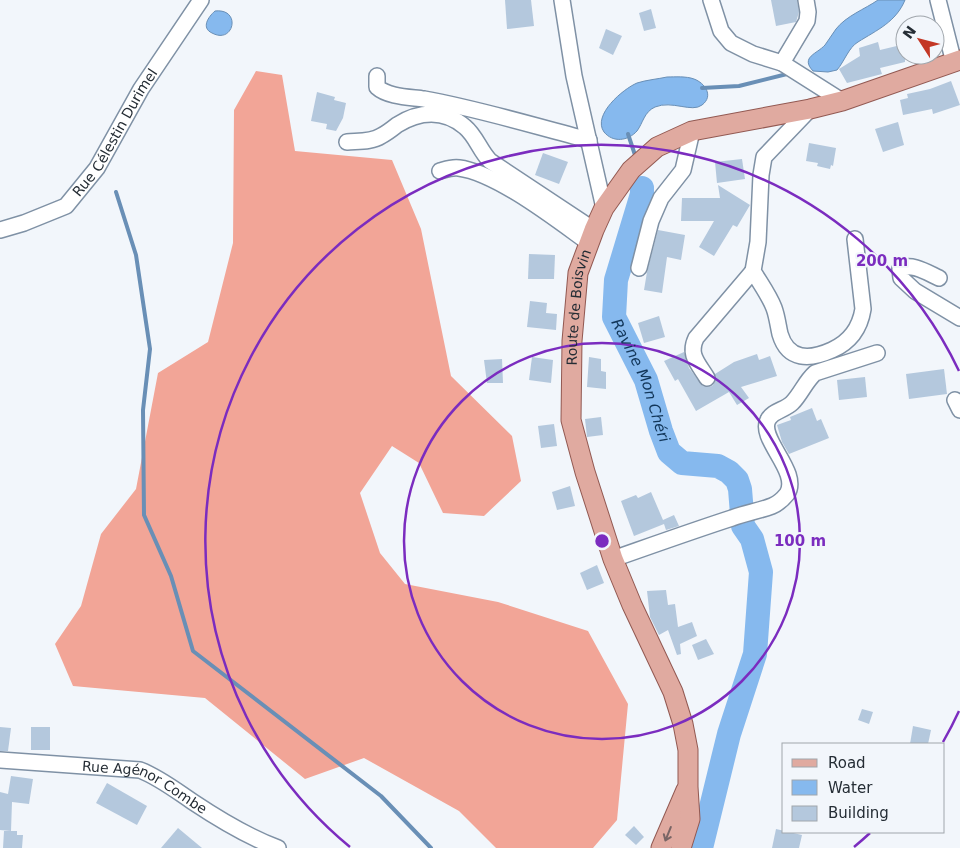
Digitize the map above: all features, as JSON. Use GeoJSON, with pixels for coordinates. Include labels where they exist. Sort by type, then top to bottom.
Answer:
{"type":"FeatureCollection","features":[{"type":"Feature","properties":{"kind":"main road","name":"Route de Boisvin"},"geometry":{"type":"LineString","coordinates":[[680,848],[690,819],[688,750],[683,724],[673,692],[632,605],[613,559],[585,472],[571,420],[572,341],[578,273],[591,236],[604,208],[631,170],[657,147],[692,131],[810,109],[842,101],[957,62]]}},
{"type":"Feature","properties":{"kind":"main road","name":"Route de Boisvin"},"geometry":{"type":"LineString","coordinates":[[662,848],[688,787]]}},
{"type":"Feature","properties":{"kind":"street","name":"Rue Célestin Durimel"},"geometry":{"type":"LineString","coordinates":[[0,230],[24,223],[66,206],[97,168],[141,89],[200,0]]}},
{"type":"Feature","properties":{"kind":"street"},"geometry":{"type":"LineString","coordinates":[[562,0],[574,76],[604,208]]}},
{"type":"Feature","properties":{"kind":"street"},"geometry":{"type":"LineString","coordinates":[[710,0],[721,31],[731,43],[754,54],[782,63],[842,101]]}},
{"type":"Feature","properties":{"kind":"street"},"geometry":{"type":"LineString","coordinates":[[782,63],[806,21],[808,12],[806,0]]}},
{"type":"Feature","properties":{"kind":"street"},"geometry":{"type":"LineString","coordinates":[[938,0],[957,62]]}},
{"type":"Feature","properties":{"kind":"street"},"geometry":{"type":"LineString","coordinates":[[377,76],[377,86],[380,90],[390,94],[438,102],[589,140]]}},
{"type":"Feature","properties":{"kind":"street"},"geometry":{"type":"LineString","coordinates":[[707,378],[692,353],[692,346],[696,338],[752,271],[758,242],[761,175],[764,157],[810,109]]}},
{"type":"Feature","properties":{"kind":"street"},"geometry":{"type":"LineString","coordinates":[[347,142],[381,137],[398,124],[416,116],[431,113],[447,116],[458,121],[472,134],[484,155],[490,161],[591,236]]}},
{"type":"Feature","properties":{"kind":"street"},"geometry":{"type":"LineString","coordinates":[[639,268],[653,215],[662,198],[683,170],[692,131]]}},
{"type":"Feature","properties":{"kind":"street"},"geometry":{"type":"LineString","coordinates":[[440,171],[459,168],[480,174],[513,190],[591,236]]}},
{"type":"Feature","properties":{"kind":"street"},"geometry":{"type":"LineString","coordinates":[[752,271],[773,306],[781,338],[788,350],[795,355],[807,357],[824,354],[848,341],[856,332],[862,319],[864,309],[855,239]]}},
{"type":"Feature","properties":{"kind":"street"},"geometry":{"type":"LineString","coordinates":[[939,278],[911,266],[905,266],[900,269],[901,278],[915,291],[960,318]]}},
{"type":"Feature","properties":{"kind":"street"},"geometry":{"type":"LineString","coordinates":[[613,559],[739,515],[774,505],[788,493],[789,478],[769,436],[768,420],[772,414],[792,403],[809,378],[815,373],[878,353]]}},
{"type":"Feature","properties":{"kind":"street","name":"Rue Agénor Combe"},"geometry":{"type":"LineString","coordinates":[[0,760],[140,770],[159,778],[195,803],[264,843],[278,848]]}},
{"type":"Feature","properties":{"kind":"shaded area"},"geometry":{"type":"Polygon","coordinates":[[[256,71],[282,75],[295,151],[392,160],[421,229],[451,376],[512,436],[521,481],[484,516],[443,513],[419,463],[392,446],[360,493],[380,553],[405,584],[498,602],[588,631],[628,704],[617,820],[593,848],[496,848],[459,811],[364,758],[305,779],[205,698],[73,686],[55,644],[81,606],[101,534],[136,489],[158,373],[208,342],[233,243],[234,110],[256,71]]]}},
{"type":"Feature","properties":{"kind":"water"},"geometry":{"type":"Polygon","coordinates":[[[878,0],[905,0],[891,20],[855,44],[837,70],[828,72],[813,71],[808,62],[811,56],[825,45],[840,24],[878,0]]]}},
{"type":"Feature","properties":{"kind":"water"},"geometry":{"type":"Polygon","coordinates":[[[215,11],[224,12],[232,20],[230,31],[226,34],[212,33],[207,28],[208,19],[215,11]]]}},
{"type":"Feature","properties":{"kind":"water"},"geometry":{"type":"Polygon","coordinates":[[[667,77],[688,77],[702,83],[708,94],[706,101],[702,105],[693,108],[668,105],[655,107],[646,115],[637,131],[625,139],[612,138],[604,132],[601,125],[602,118],[605,111],[617,97],[637,83],[667,77]]]}},
{"type":"Feature","properties":{"kind":"building"},"geometry":{"type":"Polygon","coordinates":[[[505,0],[531,0],[534,26],[507,29],[505,0]]]}},
{"type":"Feature","properties":{"kind":"building"},"geometry":{"type":"Polygon","coordinates":[[[771,0],[797,0],[799,12],[796,22],[776,26],[771,0]]]}},
{"type":"Feature","properties":{"kind":"building"},"geometry":{"type":"Polygon","coordinates":[[[651,9],[656,28],[644,31],[639,13],[651,9]]]}},
{"type":"Feature","properties":{"kind":"building"},"geometry":{"type":"Polygon","coordinates":[[[606,29],[622,36],[613,55],[599,48],[606,29]]]}},
{"type":"Feature","properties":{"kind":"building"},"geometry":{"type":"Polygon","coordinates":[[[878,42],[880,50],[895,46],[895,64],[880,68],[882,74],[847,83],[839,69],[860,56],[859,48],[878,42]]]}},
{"type":"Feature","properties":{"kind":"building"},"geometry":{"type":"Polygon","coordinates":[[[951,81],[960,105],[933,114],[932,109],[903,115],[900,100],[908,98],[907,94],[930,89],[951,81]]]}},
{"type":"Feature","properties":{"kind":"building"},"geometry":{"type":"Polygon","coordinates":[[[317,92],[335,97],[334,100],[346,103],[343,118],[336,131],[326,129],[327,124],[311,121],[317,92]]]}},
{"type":"Feature","properties":{"kind":"building"},"geometry":{"type":"Polygon","coordinates":[[[898,122],[904,145],[883,152],[875,129],[898,122]]]}},
{"type":"Feature","properties":{"kind":"building"},"geometry":{"type":"Polygon","coordinates":[[[809,143],[836,148],[833,166],[831,165],[830,169],[817,166],[818,163],[806,161],[809,143]]]}},
{"type":"Feature","properties":{"kind":"building"},"geometry":{"type":"Polygon","coordinates":[[[543,153],[568,162],[559,184],[535,175],[543,153]]]}},
{"type":"Feature","properties":{"kind":"building"},"geometry":{"type":"Polygon","coordinates":[[[742,159],[745,179],[717,183],[715,162],[742,159]]]}},
{"type":"Feature","properties":{"kind":"building"},"geometry":{"type":"Polygon","coordinates":[[[718,185],[750,205],[737,227],[733,225],[714,256],[699,247],[714,221],[681,221],[682,198],[720,198],[718,185]]]}},
{"type":"Feature","properties":{"kind":"building"},"geometry":{"type":"Polygon","coordinates":[[[658,230],[685,235],[681,260],[667,257],[662,293],[644,290],[658,230]]]}},
{"type":"Feature","properties":{"kind":"building"},"geometry":{"type":"Polygon","coordinates":[[[529,254],[555,255],[554,279],[528,279],[529,254]]]}},
{"type":"Feature","properties":{"kind":"building"},"geometry":{"type":"Polygon","coordinates":[[[530,301],[547,303],[546,313],[557,314],[556,330],[527,327],[530,301]]]}},
{"type":"Feature","properties":{"kind":"building"},"geometry":{"type":"Polygon","coordinates":[[[659,316],[665,337],[644,343],[638,323],[659,316]]]}},
{"type":"Feature","properties":{"kind":"building"},"geometry":{"type":"Polygon","coordinates":[[[684,352],[689,368],[703,386],[712,386],[715,382],[715,374],[734,362],[757,354],[759,360],[770,356],[777,376],[741,387],[749,398],[737,405],[729,392],[696,411],[678,379],[675,381],[664,361],[684,352]]]}},
{"type":"Feature","properties":{"kind":"building"},"geometry":{"type":"Polygon","coordinates":[[[532,357],[553,360],[551,383],[529,380],[532,357]]]}},
{"type":"Feature","properties":{"kind":"building"},"geometry":{"type":"Polygon","coordinates":[[[589,357],[601,359],[601,371],[606,372],[606,389],[587,387],[589,357]]]}},
{"type":"Feature","properties":{"kind":"building"},"geometry":{"type":"Polygon","coordinates":[[[502,359],[503,383],[487,383],[484,360],[502,359]]]}},
{"type":"Feature","properties":{"kind":"building"},"geometry":{"type":"Polygon","coordinates":[[[944,369],[947,394],[909,399],[906,374],[944,369]]]}},
{"type":"Feature","properties":{"kind":"building"},"geometry":{"type":"Polygon","coordinates":[[[865,377],[867,397],[839,400],[837,380],[865,377]]]}},
{"type":"Feature","properties":{"kind":"building"},"geometry":{"type":"Polygon","coordinates":[[[812,408],[817,421],[821,419],[829,438],[789,454],[782,442],[777,425],[791,420],[790,417],[812,408]]]}},
{"type":"Feature","properties":{"kind":"building"},"geometry":{"type":"Polygon","coordinates":[[[601,417],[603,435],[587,437],[585,419],[601,417]]]}},
{"type":"Feature","properties":{"kind":"building"},"geometry":{"type":"Polygon","coordinates":[[[554,424],[557,446],[541,448],[538,426],[554,424]]]}},
{"type":"Feature","properties":{"kind":"building"},"geometry":{"type":"Polygon","coordinates":[[[570,486],[575,506],[557,510],[552,492],[570,486]]]}},
{"type":"Feature","properties":{"kind":"building"},"geometry":{"type":"Polygon","coordinates":[[[651,492],[663,520],[674,515],[679,526],[666,530],[664,524],[634,536],[621,501],[636,495],[638,498],[651,492]]]}},
{"type":"Feature","properties":{"kind":"building"},"geometry":{"type":"Polygon","coordinates":[[[597,565],[604,583],[587,590],[580,573],[597,565]]]}},
{"type":"Feature","properties":{"kind":"building"},"geometry":{"type":"Polygon","coordinates":[[[666,590],[668,605],[675,604],[678,627],[692,622],[697,636],[680,644],[681,654],[677,655],[668,630],[659,635],[650,617],[647,591],[666,590]]]}},
{"type":"Feature","properties":{"kind":"building"},"geometry":{"type":"Polygon","coordinates":[[[706,639],[714,654],[698,660],[692,645],[706,639]]]}},
{"type":"Feature","properties":{"kind":"building"},"geometry":{"type":"Polygon","coordinates":[[[862,709],[873,712],[869,724],[858,720],[862,709]]]}},
{"type":"Feature","properties":{"kind":"building"},"geometry":{"type":"Polygon","coordinates":[[[913,726],[931,730],[928,743],[910,743],[913,726]]]}},
{"type":"Feature","properties":{"kind":"building"},"geometry":{"type":"Polygon","coordinates":[[[0,727],[11,728],[8,751],[0,751],[0,727]]]}},
{"type":"Feature","properties":{"kind":"building"},"geometry":{"type":"Polygon","coordinates":[[[31,727],[50,727],[50,750],[31,750],[31,727]]]}},
{"type":"Feature","properties":{"kind":"building"},"geometry":{"type":"Polygon","coordinates":[[[11,776],[33,779],[29,804],[12,802],[11,831],[0,830],[0,792],[8,794],[11,776]]]}},
{"type":"Feature","properties":{"kind":"building"},"geometry":{"type":"Polygon","coordinates":[[[107,783],[147,806],[137,825],[96,803],[107,783]]]}},
{"type":"Feature","properties":{"kind":"building"},"geometry":{"type":"Polygon","coordinates":[[[634,826],[644,837],[636,845],[625,835],[634,826]]]}},
{"type":"Feature","properties":{"kind":"building"},"geometry":{"type":"Polygon","coordinates":[[[178,828],[202,848],[161,848],[178,828]]]}},
{"type":"Feature","properties":{"kind":"building"},"geometry":{"type":"Polygon","coordinates":[[[776,829],[782,830],[782,833],[802,835],[799,848],[772,848],[776,829]]]}},
{"type":"Feature","properties":{"kind":"building"},"geometry":{"type":"Polygon","coordinates":[[[4,831],[17,831],[17,835],[23,835],[22,848],[3,848],[4,831]]]}},
{"type":"Feature","properties":{"kind":"waterway","name":"Ravine Mon Chéri"},"geometry":{"type":"LineString","coordinates":[[702,88],[739,86],[791,73]]}},
{"type":"Feature","properties":{"kind":"waterway","name":"Ravine Mon Chéri"},"geometry":{"type":"LineString","coordinates":[[628,134],[636,158]]}},
{"type":"Feature","properties":{"kind":"waterway","name":"Ravine Mon Chéri"},"geometry":{"type":"LineString","coordinates":[[642,188],[642,194],[616,280],[614,317],[646,380],[669,452],[682,463],[718,466],[729,472],[737,480],[740,489],[743,526],[752,539],[761,572],[755,654],[729,734],[701,848]]}},
{"type":"Feature","properties":{"kind":"waterway"},"geometry":{"type":"LineString","coordinates":[[116,192],[136,255],[150,349],[143,410],[144,515],[171,576],[193,651],[381,796],[431,848]]}}]}
